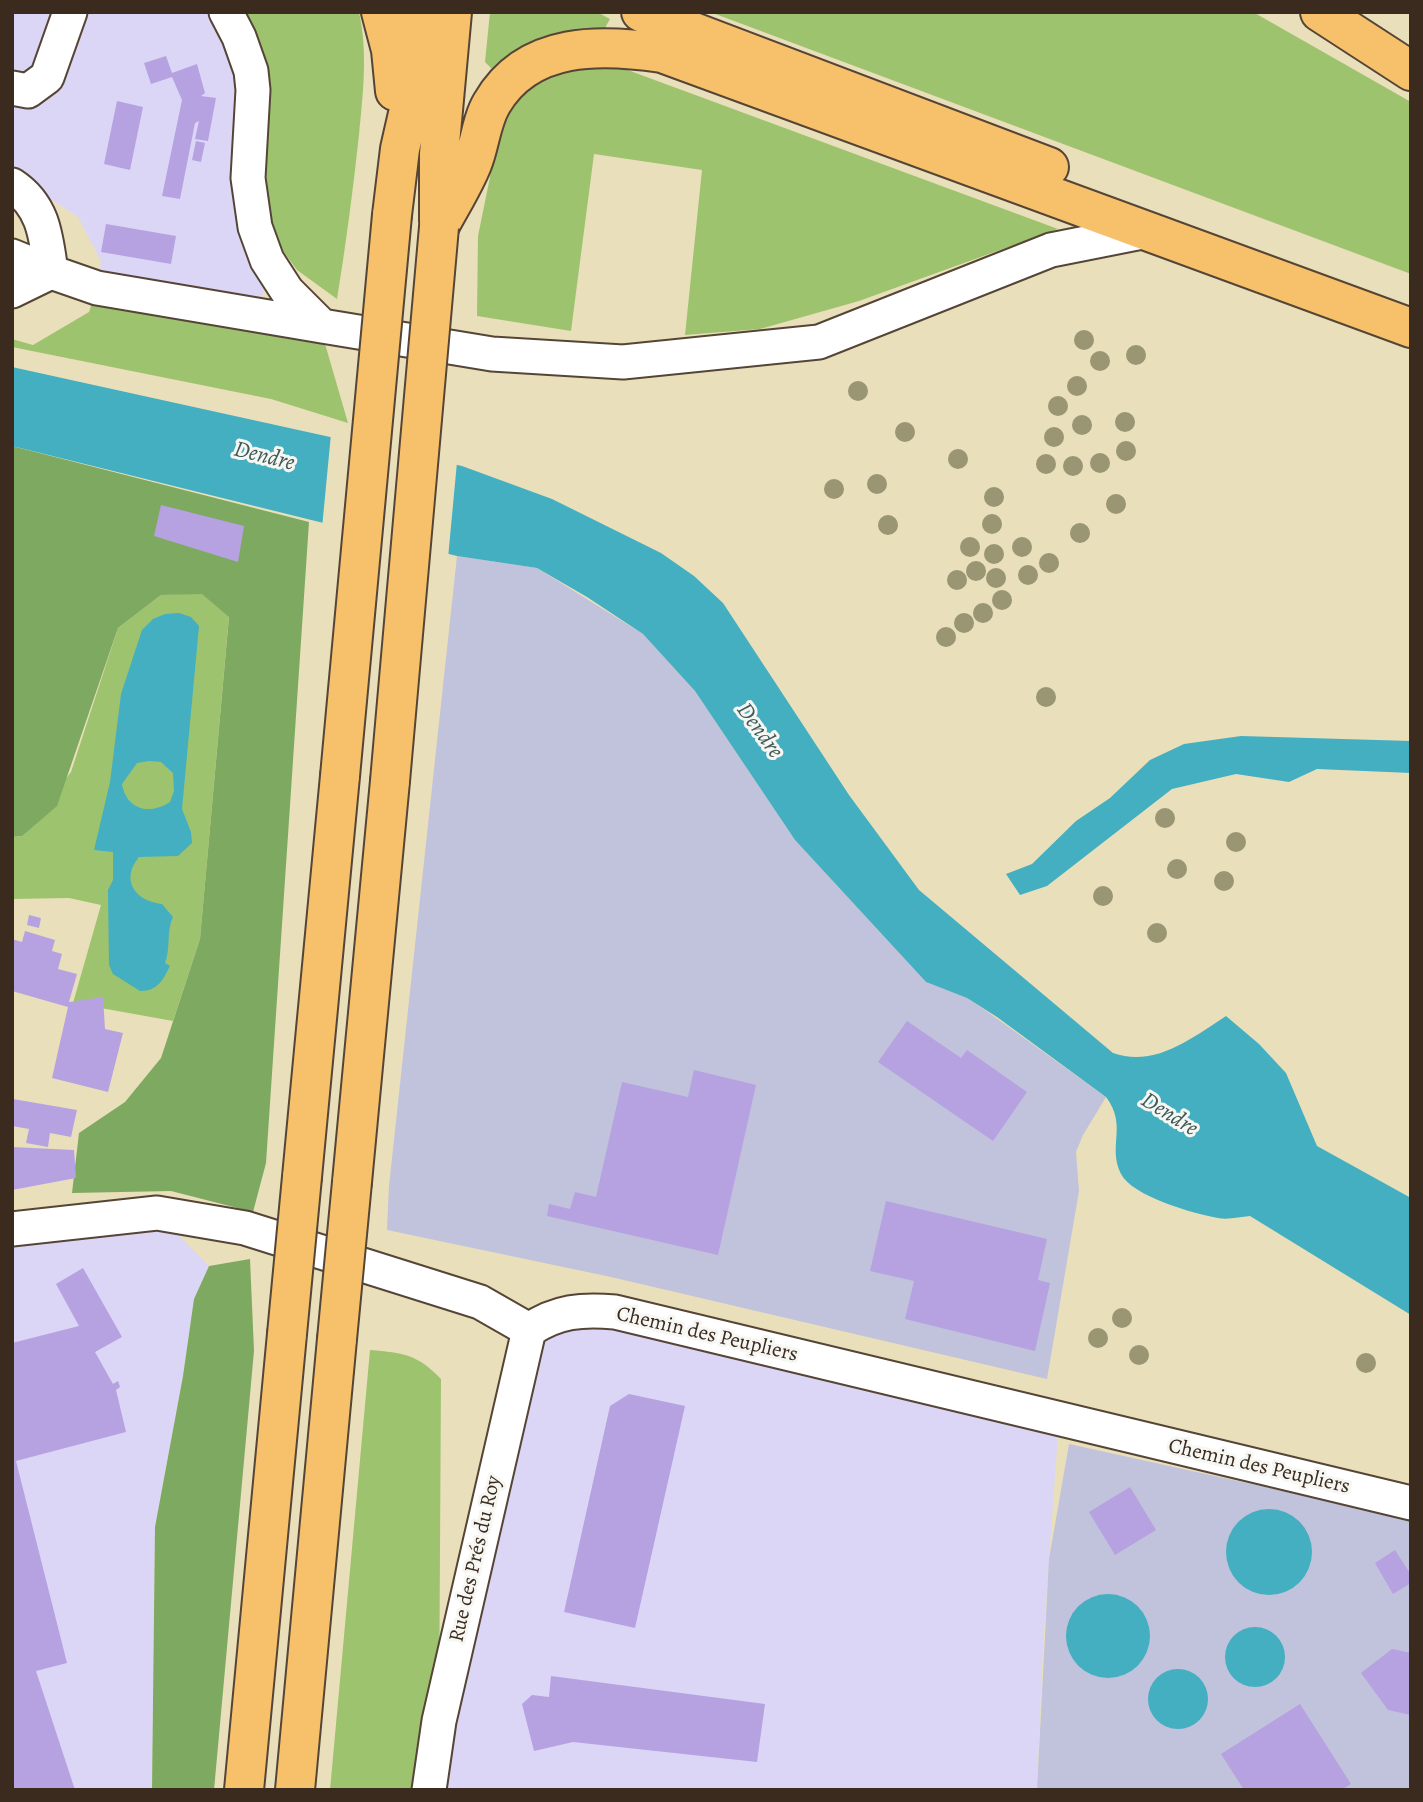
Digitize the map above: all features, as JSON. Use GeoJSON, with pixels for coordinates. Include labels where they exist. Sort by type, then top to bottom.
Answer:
{"type":"FeatureCollection","features":[{"type":"Feature","properties":{"kind":"highway"},"geometry":{"type":"LineString","coordinates":[[381,12],[391,50],[400,149]]}},
{"type":"Feature","properties":{"kind":"highway"},"geometry":{"type":"LineString","coordinates":[[244,1790],[392,215],[400,149],[410,105],[418,12]]}},
{"type":"Feature","properties":{"kind":"highway"},"geometry":{"type":"LineString","coordinates":[[296,1790],[439,227],[439,154],[452,12]]}},
{"type":"Feature","properties":{"kind":"highway"},"geometry":{"type":"LineString","coordinates":[[641,12],[1411,304]]}},
{"type":"Feature","properties":{"kind":"highway"},"geometry":{"type":"LineString","coordinates":[[1320,12],[1411,71]]}},
{"type":"Feature","properties":{"kind":"highway"},"geometry":{"type":"LineString","coordinates":[[1360,12],[1411,45]]}},
{"type":"Feature","properties":{"kind":"highway"},"geometry":{"type":"LineString","coordinates":[[439,227],[472,164],[492,103],[508,83],[527,67],[551,55],[579,47],[615,46],[662,53],[1411,328]]}},
{"type":"Feature","properties":{"kind":"street"},"geometry":{"type":"LineString","coordinates":[[12,89],[28,91],[47,77],[70,12]]}},
{"type":"Feature","properties":{"kind":"street"},"geometry":{"type":"LineString","coordinates":[[226,12],[239,37],[251,71],[253,90],[248,178],[256,227],[267,260],[287,291],[322,326]]}},
{"type":"Feature","properties":{"kind":"street"},"geometry":{"type":"LineString","coordinates":[[12,185],[28,195],[44,223],[51,272]]}},
{"type":"Feature","properties":{"kind":"street"},"geometry":{"type":"LineString","coordinates":[[12,256],[97,288],[492,354],[623,362],[819,342],[1051,250],[1147,231]]}},
{"type":"Feature","properties":{"kind":"street"},"geometry":{"type":"LineString","coordinates":[[12,291],[51,272]]}},
{"type":"Feature","properties":{"kind":"street"},"geometry":{"type":"LineString","coordinates":[[12,1229],[157,1213],[245,1228],[480,1302],[529,1330]]}},
{"type":"Feature","properties":{"kind":"street","name":"Chemin des Peupliers"},"geometry":{"type":"LineString","coordinates":[[529,1330],[548,1317],[568,1312],[615,1312],[1411,1503]]}},
{"type":"Feature","properties":{"kind":"street","name":"Rue des Prés du Roy"},"geometry":{"type":"LineString","coordinates":[[429,1790],[439,1721],[529,1330]]}},
{"type":"Feature","properties":{"kind":"shaded area"},"geometry":{"type":"Polygon","coordinates":[[[12,12],[226,12],[267,271],[259,314],[97,288],[101,261],[78,217],[12,174],[12,12]]]}},
{"type":"Feature","properties":{"kind":"shaded area"},"geometry":{"type":"Polygon","coordinates":[[[457,556],[537,568],[643,634],[695,691],[795,840],[926,982],[967,998],[1106,1097],[1076,1152],[1079,1191],[1047,1379],[611,1277],[387,1230],[389,1186],[457,556]]]}},
{"type":"Feature","properties":{"kind":"shaded area"},"geometry":{"type":"Polygon","coordinates":[[[157,1213],[209,1266],[194,1299],[183,1376],[155,1527],[152,1790],[12,1790],[12,1229],[157,1213]]]}},
{"type":"Feature","properties":{"kind":"shaded area"},"geometry":{"type":"Polygon","coordinates":[[[568,1312],[1059,1419],[1043,1646],[1037,1790],[429,1790],[529,1330],[568,1312]]]}},
{"type":"Feature","properties":{"kind":"shaded area"},"geometry":{"type":"Polygon","coordinates":[[[1069,1444],[1411,1519],[1411,1790],[1037,1790],[1049,1559],[1069,1444]]]}},
{"type":"Feature","properties":{"kind":"green space"},"geometry":{"type":"Polygon","coordinates":[[[242,12],[359,12],[364,58],[362,104],[337,299],[297,270],[272,236],[242,12]]]}},
{"type":"Feature","properties":{"kind":"green space"},"geometry":{"type":"Polygon","coordinates":[[[490,12],[597,12],[610,19],[605,28],[574,33],[505,68],[492,69],[485,62],[490,12]]]}},
{"type":"Feature","properties":{"kind":"green space"},"geometry":{"type":"Polygon","coordinates":[[[710,12],[1253,12],[1411,102],[1411,274],[710,12]]]}},
{"type":"Feature","properties":{"kind":"green space"},"geometry":{"type":"Polygon","coordinates":[[[606,62],[1058,229],[859,301],[760,329],[685,335],[702,170],[594,154],[571,331],[477,316],[478,236],[501,123],[515,101],[533,84],[556,70],[606,62]]]}},
{"type":"Feature","properties":{"kind":"green space"},"geometry":{"type":"Polygon","coordinates":[[[97,288],[321,330],[348,423],[271,399],[12,347],[12,339],[33,345],[89,312],[97,288]]]}},
{"type":"Feature","properties":{"kind":"green space"},"geometry":{"type":"Polygon","coordinates":[[[12,446],[309,522],[266,1163],[253,1212],[171,1191],[72,1193],[79,1133],[125,1102],[161,1058],[200,939],[229,617],[202,594],[161,595],[118,628],[57,806],[22,836],[12,837],[12,446]]]}},
{"type":"Feature","properties":{"kind":"green space"},"geometry":{"type":"Polygon","coordinates":[[[202,593],[229,616],[200,939],[173,1021],[73,1003],[101,905],[69,898],[12,899],[12,837],[22,836],[71,772],[118,628],[161,595],[202,593]]]}},
{"type":"Feature","properties":{"kind":"green space"},"geometry":{"type":"Polygon","coordinates":[[[250,1259],[254,1351],[214,1790],[152,1790],[155,1527],[183,1376],[194,1299],[209,1266],[250,1259]]]}},
{"type":"Feature","properties":{"kind":"green space"},"geometry":{"type":"Polygon","coordinates":[[[370,1350],[409,1356],[425,1364],[441,1379],[439,1721],[429,1790],[330,1790],[370,1350]]]}},
{"type":"Feature","properties":{"kind":"water","name":"Dendre"},"geometry":{"type":"Polygon","coordinates":[[[12,367],[462,466],[552,499],[661,553],[694,576],[723,603],[849,795],[919,890],[1113,1053],[1129,1057],[1158,1054],[1186,1041],[1226,1016],[1259,1044],[1286,1073],[1317,1146],[1411,1198],[1411,1315],[1250,1216],[1222,1219],[1194,1213],[1150,1197],[1127,1182],[1117,1164],[1116,1117],[1106,1097],[997,1017],[967,998],[926,982],[795,840],[695,691],[643,634],[537,568],[457,556],[12,446],[12,367]]]}},
{"type":"Feature","properties":{"kind":"water"},"geometry":{"type":"Polygon","coordinates":[[[179,613],[191,617],[199,626],[182,809],[191,832],[192,843],[178,856],[139,857],[133,866],[133,888],[144,899],[162,904],[173,917],[165,963],[170,966],[156,987],[140,991],[113,974],[109,965],[108,890],[113,880],[113,852],[94,850],[110,782],[121,694],[142,630],[153,619],[165,614],[179,613]],[[161,762],[137,763],[122,784],[128,799],[140,808],[154,809],[170,802],[174,791],[173,773],[161,762]]]}},
{"type":"Feature","properties":{"kind":"water"},"geometry":{"type":"Polygon","coordinates":[[[1241,736],[1411,741],[1411,773],[1317,769],[1289,782],[1236,774],[1172,789],[1047,886],[1020,895],[1006,874],[1032,864],[1076,821],[1110,798],[1150,760],[1184,744],[1241,736]]]}},
{"type":"Feature","properties":{"kind":"water"},"geometry":{"type":"Polygon","coordinates":[[[1269,1509],[1285,1513],[1299,1522],[1308,1536],[1312,1552],[1308,1568],[1299,1582],[1285,1591],[1269,1595],[1253,1591],[1239,1582],[1230,1568],[1226,1552],[1230,1536],[1239,1522],[1253,1513],[1269,1509]]]}},
{"type":"Feature","properties":{"kind":"water"},"geometry":{"type":"Polygon","coordinates":[[[1108,1594],[1124,1597],[1138,1606],[1147,1620],[1150,1636],[1147,1652],[1138,1666],[1124,1675],[1108,1678],[1092,1675],[1078,1666],[1069,1652],[1066,1636],[1069,1620],[1078,1606],[1092,1597],[1108,1594]]]}},
{"type":"Feature","properties":{"kind":"water"},"geometry":{"type":"Polygon","coordinates":[[[1249,1627],[1261,1627],[1280,1640],[1285,1657],[1283,1669],[1272,1682],[1261,1687],[1249,1687],[1230,1674],[1225,1663],[1225,1651],[1238,1632],[1249,1627]]]}},
{"type":"Feature","properties":{"kind":"water"},"geometry":{"type":"Polygon","coordinates":[[[1172,1669],[1184,1669],[1203,1682],[1208,1699],[1206,1711],[1195,1724],[1184,1729],[1172,1729],[1153,1716],[1148,1705],[1148,1693],[1161,1674],[1172,1669]]]}},
{"type":"Feature","properties":{"kind":"pier"},"geometry":{"type":"Polygon","coordinates":[[[331,434],[457,462],[448,558],[322,528],[331,434]]]}},
{"type":"Feature","properties":{"kind":"building"},"geometry":{"type":"Polygon","coordinates":[[[166,56],[172,73],[197,64],[205,93],[201,96],[216,98],[208,141],[195,139],[199,121],[195,123],[180,199],[162,196],[182,100],[172,77],[151,84],[144,63],[166,56]]]}},
{"type":"Feature","properties":{"kind":"building"},"geometry":{"type":"Polygon","coordinates":[[[117,101],[143,107],[130,170],[104,164],[117,101]]]}},
{"type":"Feature","properties":{"kind":"building"},"geometry":{"type":"Polygon","coordinates":[[[196,141],[205,143],[201,162],[192,160],[196,141]]]}},
{"type":"Feature","properties":{"kind":"building"},"geometry":{"type":"Polygon","coordinates":[[[106,224],[176,236],[171,264],[101,252],[106,224]]]}},
{"type":"Feature","properties":{"kind":"building"},"geometry":{"type":"Polygon","coordinates":[[[161,505],[244,526],[238,562],[154,536],[161,505]]]}},
{"type":"Feature","properties":{"kind":"building"},"geometry":{"type":"Polygon","coordinates":[[[29,915],[41,918],[39,928],[27,925],[29,915]]]}},
{"type":"Feature","properties":{"kind":"building"},"geometry":{"type":"Polygon","coordinates":[[[25,931],[55,940],[52,951],[62,954],[58,969],[77,974],[69,1002],[103,997],[105,1029],[123,1033],[108,1092],[52,1078],[68,1007],[12,991],[12,939],[22,942],[25,931]]]}},
{"type":"Feature","properties":{"kind":"building"},"geometry":{"type":"Polygon","coordinates":[[[907,1021],[961,1058],[967,1050],[1027,1092],[993,1141],[878,1062],[907,1021]]]}},
{"type":"Feature","properties":{"kind":"building"},"geometry":{"type":"Polygon","coordinates":[[[694,1070],[756,1085],[718,1255],[547,1216],[549,1204],[570,1209],[575,1192],[596,1197],[622,1082],[688,1097],[694,1070]]]}},
{"type":"Feature","properties":{"kind":"building"},"geometry":{"type":"Polygon","coordinates":[[[13,1099],[77,1110],[71,1137],[50,1133],[48,1147],[26,1143],[29,1129],[12,1126],[13,1099]]]}},
{"type":"Feature","properties":{"kind":"building"},"geometry":{"type":"Polygon","coordinates":[[[12,1147],[74,1150],[76,1178],[12,1190],[12,1147]]]}},
{"type":"Feature","properties":{"kind":"building"},"geometry":{"type":"Polygon","coordinates":[[[886,1201],[1047,1239],[1038,1280],[1050,1283],[1035,1351],[905,1319],[914,1281],[870,1271],[886,1201]]]}},
{"type":"Feature","properties":{"kind":"building"},"geometry":{"type":"Polygon","coordinates":[[[83,1268],[122,1337],[95,1352],[113,1384],[118,1381],[120,1387],[116,1390],[126,1432],[16,1461],[67,1663],[36,1671],[75,1790],[12,1790],[12,1343],[79,1326],[56,1284],[83,1268]]]}},
{"type":"Feature","properties":{"kind":"building"},"geometry":{"type":"Polygon","coordinates":[[[629,1394],[685,1406],[635,1628],[564,1612],[610,1406],[629,1394]]]}},
{"type":"Feature","properties":{"kind":"building"},"geometry":{"type":"Polygon","coordinates":[[[1130,1487],[1156,1530],[1115,1555],[1089,1512],[1130,1487]]]}},
{"type":"Feature","properties":{"kind":"building"},"geometry":{"type":"Polygon","coordinates":[[[1395,1550],[1411,1575],[1411,1583],[1393,1594],[1375,1563],[1395,1550]]]}},
{"type":"Feature","properties":{"kind":"building"},"geometry":{"type":"Polygon","coordinates":[[[1392,1649],[1411,1653],[1411,1715],[1388,1710],[1361,1673],[1392,1649]]]}},
{"type":"Feature","properties":{"kind":"building"},"geometry":{"type":"Polygon","coordinates":[[[551,1676],[765,1704],[757,1762],[573,1742],[534,1751],[522,1704],[532,1695],[549,1697],[551,1676]]]}},
{"type":"Feature","properties":{"kind":"building"},"geometry":{"type":"Polygon","coordinates":[[[1300,1704],[1351,1784],[1341,1790],[1244,1790],[1221,1754],[1300,1704]]]}}]}
